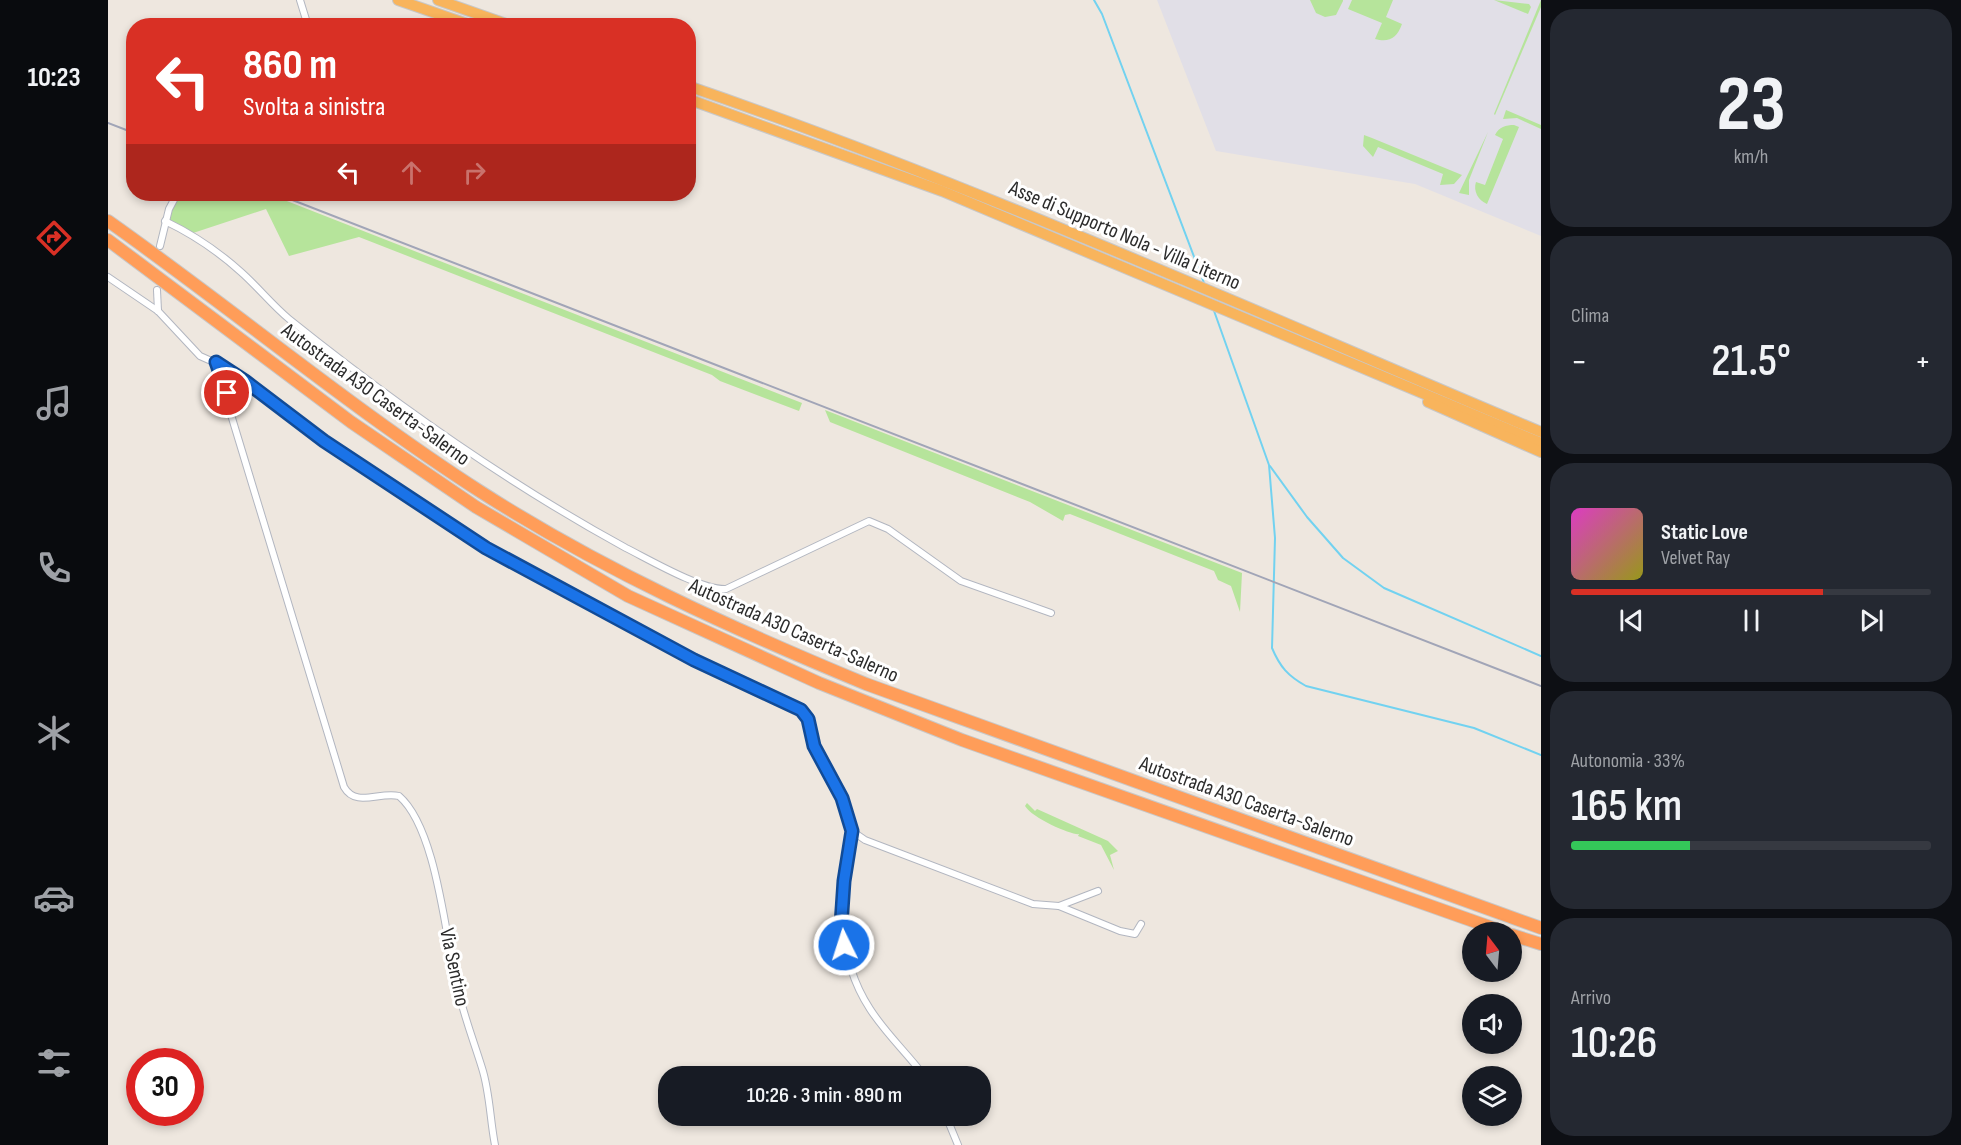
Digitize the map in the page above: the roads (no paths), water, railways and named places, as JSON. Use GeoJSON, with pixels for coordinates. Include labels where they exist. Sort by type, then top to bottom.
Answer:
{"type":"FeatureCollection","features":[{"type":"Feature","properties":{"kind":"highway"},"geometry":{"type":"LineString","coordinates":[[398,0],[450,18]]}},
{"type":"Feature","properties":{"kind":"highway"},"geometry":{"type":"LineString","coordinates":[[438,0],[489,18]]}},
{"type":"Feature","properties":{"kind":"highway","name":"Asse di Supporto Nola - Villa Literno"},"geometry":{"type":"LineString","coordinates":[[696,89],[808,128],[1161,270],[1541,432]]}},
{"type":"Feature","properties":{"kind":"highway","name":"Asse di Supporto Nola - Villa Literno"},"geometry":{"type":"LineString","coordinates":[[696,102],[942,191],[1541,443]]}},
{"type":"Feature","properties":{"kind":"highway","name":"Autostrada A30 Caserta-Salerno"},"geometry":{"type":"LineString","coordinates":[[108,221],[361,411],[482,493],[615,571],[767,643],[876,688],[1541,928]]}},
{"type":"Feature","properties":{"kind":"highway","name":"Autostrada A30 Caserta-Salerno"},"geometry":{"type":"LineString","coordinates":[[108,240],[371,435],[476,507],[628,596],[819,683],[962,740],[1476,922]]}},
{"type":"Feature","properties":{"kind":"highway"},"geometry":{"type":"LineString","coordinates":[[1367,369],[1448,412],[1541,452]]}},
{"type":"Feature","properties":{"kind":"highway"},"geometry":{"type":"LineString","coordinates":[[1522,937],[1541,944]]}},
{"type":"Feature","properties":{"kind":"street"},"geometry":{"type":"LineString","coordinates":[[300,0],[306,18]]}},
{"type":"Feature","properties":{"kind":"street"},"geometry":{"type":"LineString","coordinates":[[160,246],[165,221],[174,201]]}},
{"type":"Feature","properties":{"kind":"street"},"geometry":{"type":"LineString","coordinates":[[165,221],[221,257],[289,319],[431,427],[506,477],[588,527],[658,564],[711,588],[726,589],[869,521],[888,529],[961,581],[1051,613]]}},
{"type":"Feature","properties":{"kind":"street"},"geometry":{"type":"LineString","coordinates":[[108,277],[158,311],[200,356],[216,362],[245,381],[324,441],[486,548],[694,660],[801,710],[808,719],[814,746],[842,798],[852,831],[844,881],[841,925],[851,972],[870,1010],[916,1066]]}},
{"type":"Feature","properties":{"kind":"street"},"geometry":{"type":"LineString","coordinates":[[157,290],[158,311]]}},
{"type":"Feature","properties":{"kind":"street","name":"Via Sentino"},"geometry":{"type":"LineString","coordinates":[[216,362],[344,787],[351,796],[362,799],[399,796],[413,812],[430,859],[456,982],[483,1073],[495,1145]]}},
{"type":"Feature","properties":{"kind":"street"},"geometry":{"type":"LineString","coordinates":[[852,831],[885,848],[1033,904],[1059,906],[1120,931],[1135,934],[1141,924]]}},
{"type":"Feature","properties":{"kind":"street"},"geometry":{"type":"LineString","coordinates":[[1059,906],[1098,891]]}},
{"type":"Feature","properties":{"kind":"street"},"geometry":{"type":"LineString","coordinates":[[950,1126],[958,1145]]}},
{"type":"Feature","properties":{"kind":"waterway"},"geometry":{"type":"LineString","coordinates":[[1094,0],[1102,14],[1204,283]]}},
{"type":"Feature","properties":{"kind":"waterway"},"geometry":{"type":"LineString","coordinates":[[1213,308],[1269,465],[1275,538],[1272,648],[1278,661],[1289,675],[1306,686],[1474,728],[1541,755]]}},
{"type":"Feature","properties":{"kind":"waterway"},"geometry":{"type":"LineString","coordinates":[[1270,466],[1307,517],[1343,558],[1384,588],[1541,656]]}},
{"type":"Feature","properties":{"kind":"railway"},"geometry":{"type":"LineString","coordinates":[[108,123],[126,130]]}},
{"type":"Feature","properties":{"kind":"railway"},"geometry":{"type":"LineString","coordinates":[[295,201],[1541,686]]}}]}
